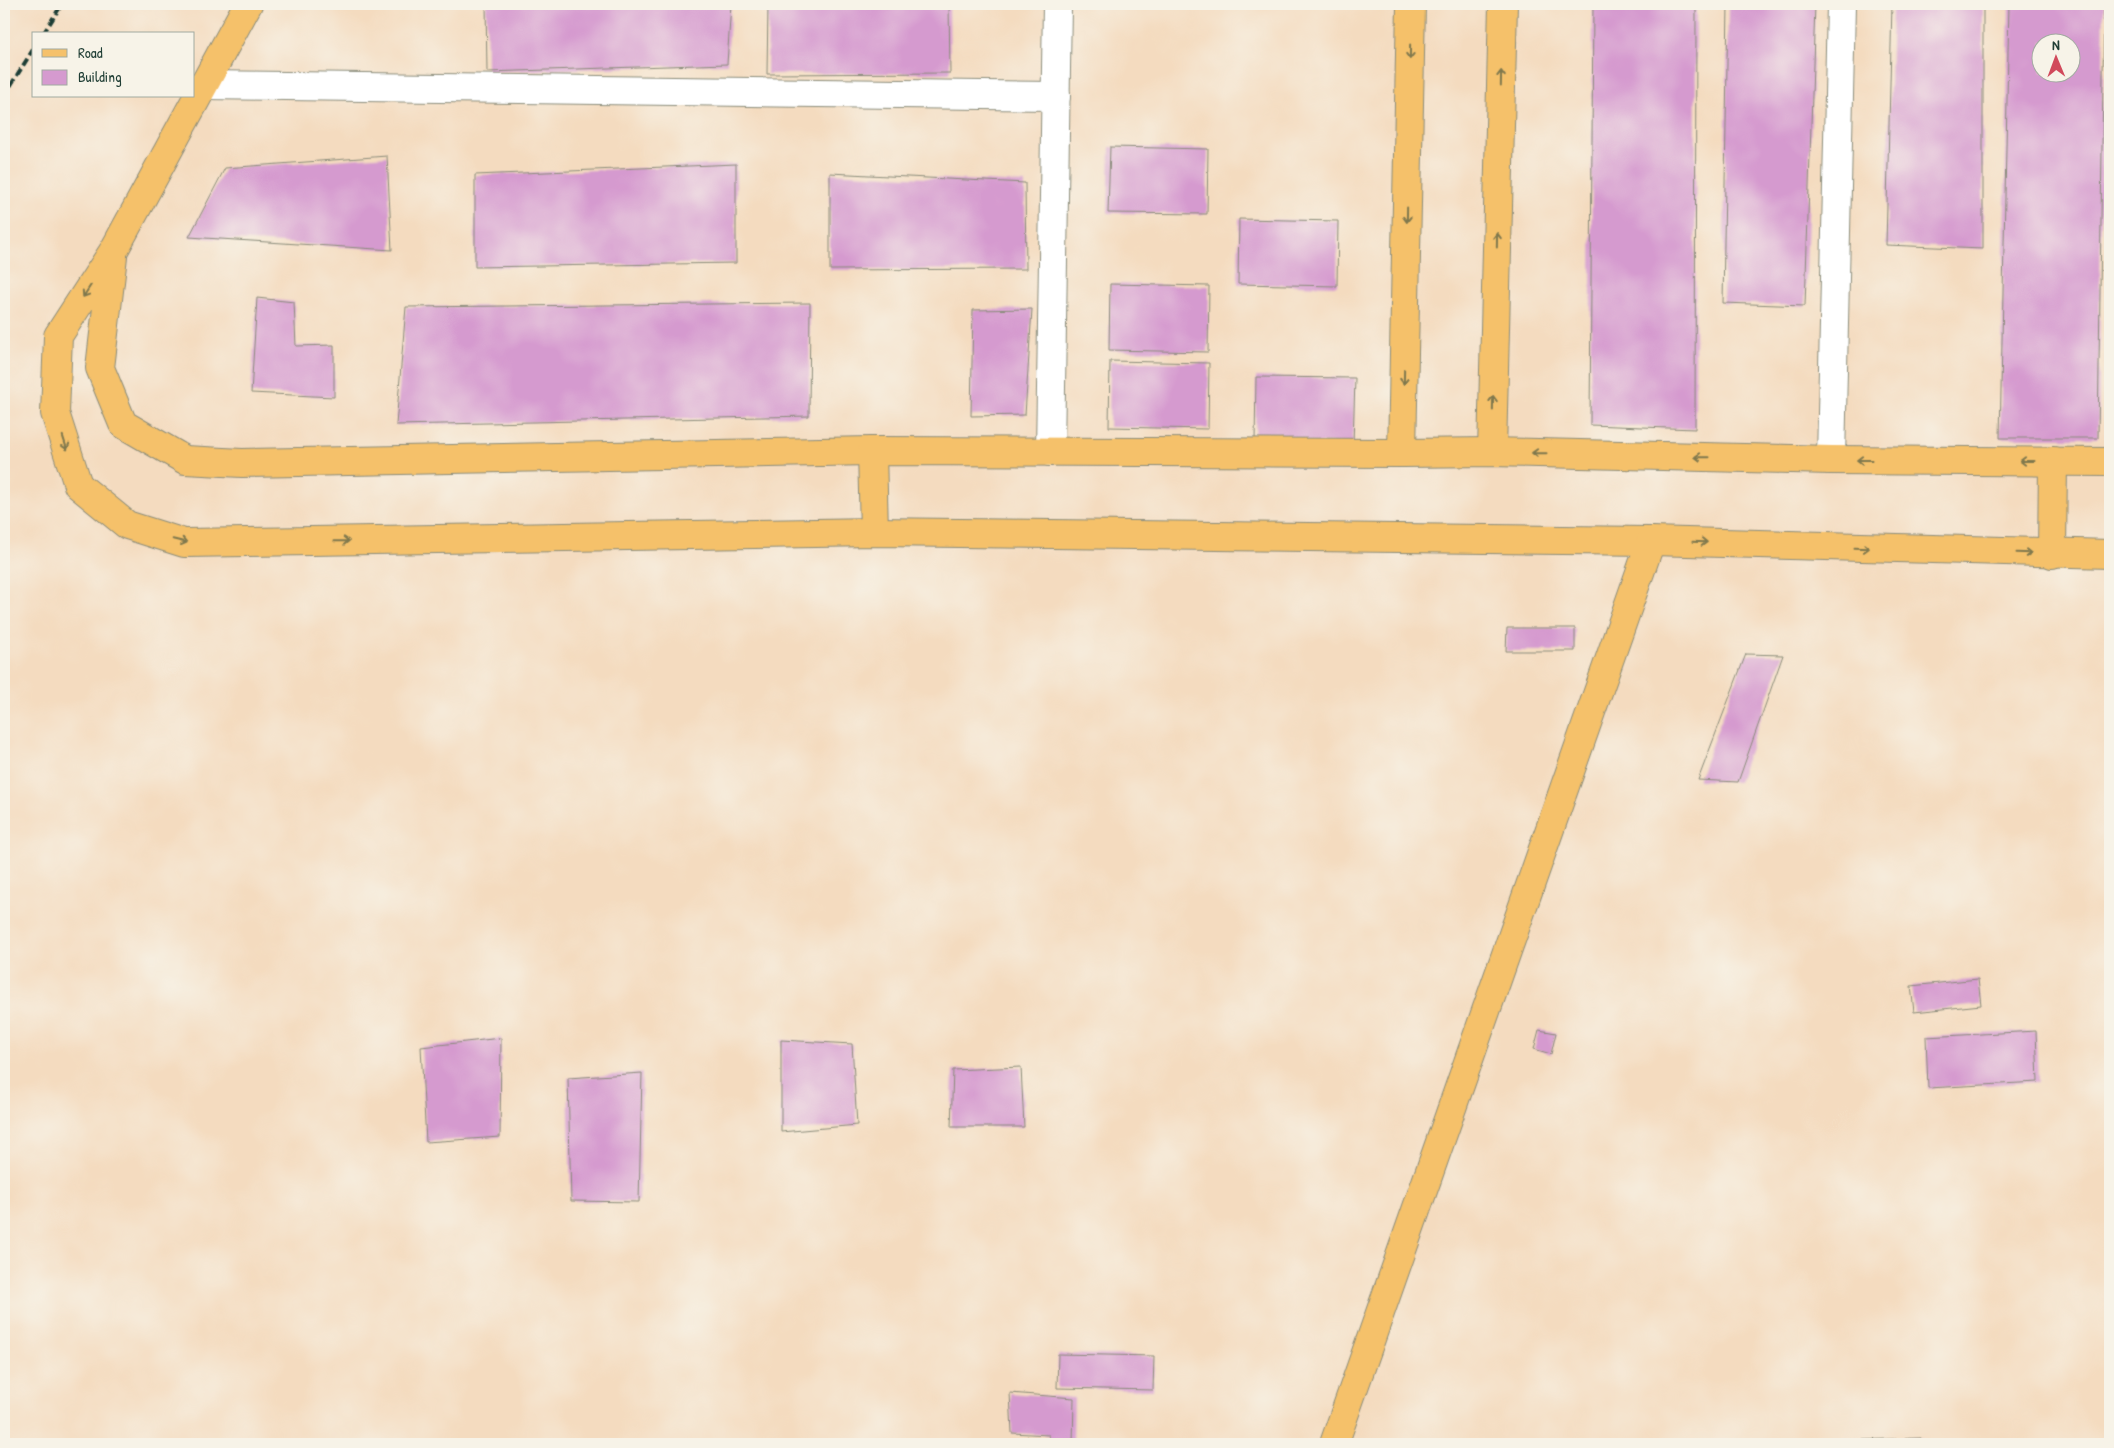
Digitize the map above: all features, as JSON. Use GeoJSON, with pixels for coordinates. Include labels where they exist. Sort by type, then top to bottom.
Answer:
{"type":"FeatureCollection","features":[{"type":"Feature","properties":{"kind":"main road"},"geometry":{"type":"LineString","coordinates":[[248,4],[114,250],[58,336],[55,413],[78,485],[127,525],[184,543],[874,532],[1651,541],[2052,554],[2110,554]]}},
{"type":"Feature","properties":{"kind":"main road"},"geometry":{"type":"LineString","coordinates":[[1402,453],[1411,4]]}},
{"type":"Feature","properties":{"kind":"main road"},"geometry":{"type":"LineString","coordinates":[[1492,452],[1503,4]]}},
{"type":"Feature","properties":{"kind":"main road"},"geometry":{"type":"LineString","coordinates":[[114,250],[100,368],[123,424],[185,460],[242,463],[872,452],[1492,452],[1831,460],[2110,462]]}},
{"type":"Feature","properties":{"kind":"main road"},"geometry":{"type":"LineString","coordinates":[[872,452],[874,532]]}},
{"type":"Feature","properties":{"kind":"main road"},"geometry":{"type":"LineString","coordinates":[[2052,554],[2053,461]]}},
{"type":"Feature","properties":{"kind":"main road"},"geometry":{"type":"LineString","coordinates":[[1334,1444],[1651,541]]}},
{"type":"Feature","properties":{"kind":"street"},"geometry":{"type":"LineString","coordinates":[[1050,452],[1058,4]]}},
{"type":"Feature","properties":{"kind":"street"},"geometry":{"type":"LineString","coordinates":[[1831,460],[1841,4]]}},
{"type":"Feature","properties":{"kind":"street"},"geometry":{"type":"LineString","coordinates":[[203,85],[1056,96]]}},
{"type":"Feature","properties":{"kind":"building"},"geometry":{"type":"Polygon","coordinates":[[[486,4],[731,4],[727,64],[487,72],[486,4]]]}},
{"type":"Feature","properties":{"kind":"building"},"geometry":{"type":"Polygon","coordinates":[[[768,4],[949,4],[950,73],[767,74],[768,4]]]}},
{"type":"Feature","properties":{"kind":"building"},"geometry":{"type":"Polygon","coordinates":[[[1593,4],[1696,4],[1695,429],[1590,425],[1593,4]]]}},
{"type":"Feature","properties":{"kind":"building"},"geometry":{"type":"Polygon","coordinates":[[[1728,4],[1815,4],[1805,306],[1723,303],[1728,4]]]}},
{"type":"Feature","properties":{"kind":"building"},"geometry":{"type":"Polygon","coordinates":[[[1892,4],[1983,4],[1983,249],[1886,245],[1892,4]]]}},
{"type":"Feature","properties":{"kind":"building"},"geometry":{"type":"Polygon","coordinates":[[[2009,4],[2104,4],[2098,438],[2000,438],[2009,4]]]}},
{"type":"Feature","properties":{"kind":"building"},"geometry":{"type":"Polygon","coordinates":[[[1110,147],[1208,149],[1207,214],[1108,213],[1110,147]]]}},
{"type":"Feature","properties":{"kind":"building"},"geometry":{"type":"Polygon","coordinates":[[[387,156],[392,250],[189,237],[225,168],[387,156]]]}},
{"type":"Feature","properties":{"kind":"building"},"geometry":{"type":"Polygon","coordinates":[[[736,164],[736,263],[475,267],[475,175],[736,164]]]}},
{"type":"Feature","properties":{"kind":"building"},"geometry":{"type":"Polygon","coordinates":[[[830,173],[1025,183],[1026,269],[830,270],[830,173]]]}},
{"type":"Feature","properties":{"kind":"building"},"geometry":{"type":"Polygon","coordinates":[[[1239,219],[1338,221],[1337,286],[1238,284],[1239,219]]]}},
{"type":"Feature","properties":{"kind":"building"},"geometry":{"type":"Polygon","coordinates":[[[1110,284],[1209,286],[1208,352],[1109,350],[1110,284]]]}},
{"type":"Feature","properties":{"kind":"building"},"geometry":{"type":"Polygon","coordinates":[[[257,298],[294,302],[296,346],[334,345],[334,397],[251,393],[257,298]]]}},
{"type":"Feature","properties":{"kind":"building"},"geometry":{"type":"Polygon","coordinates":[[[810,303],[809,416],[396,425],[406,307],[810,303]]]}},
{"type":"Feature","properties":{"kind":"building"},"geometry":{"type":"Polygon","coordinates":[[[1032,309],[1025,415],[971,416],[973,310],[1032,309]]]}},
{"type":"Feature","properties":{"kind":"building"},"geometry":{"type":"Polygon","coordinates":[[[1110,361],[1209,363],[1208,429],[1109,427],[1110,361]]]}},
{"type":"Feature","properties":{"kind":"building"},"geometry":{"type":"Polygon","coordinates":[[[1256,377],[1355,378],[1353,444],[1255,442],[1256,377]]]}},
{"type":"Feature","properties":{"kind":"building"},"geometry":{"type":"Polygon","coordinates":[[[1507,628],[1575,628],[1575,651],[1506,651],[1507,628]]]}},
{"type":"Feature","properties":{"kind":"building"},"geometry":{"type":"Polygon","coordinates":[[[1746,654],[1783,655],[1738,782],[1698,780],[1746,654]]]}},
{"type":"Feature","properties":{"kind":"building"},"geometry":{"type":"Polygon","coordinates":[[[1978,979],[1981,1005],[1914,1012],[1911,986],[1978,979]]]}},
{"type":"Feature","properties":{"kind":"building"},"geometry":{"type":"Polygon","coordinates":[[[1539,1030],[1556,1033],[1551,1054],[1534,1049],[1539,1030]]]}},
{"type":"Feature","properties":{"kind":"building"},"geometry":{"type":"Polygon","coordinates":[[[2036,1031],[2038,1082],[1928,1088],[1926,1037],[2036,1031]]]}},
{"type":"Feature","properties":{"kind":"building"},"geometry":{"type":"Polygon","coordinates":[[[501,1038],[500,1137],[426,1142],[421,1047],[501,1038]]]}},
{"type":"Feature","properties":{"kind":"building"},"geometry":{"type":"Polygon","coordinates":[[[781,1040],[852,1044],[857,1125],[781,1132],[781,1040]]]}},
{"type":"Feature","properties":{"kind":"building"},"geometry":{"type":"Polygon","coordinates":[[[1021,1067],[1024,1127],[951,1127],[953,1070],[1021,1067]]]}},
{"type":"Feature","properties":{"kind":"building"},"geometry":{"type":"Polygon","coordinates":[[[642,1073],[639,1202],[571,1201],[568,1078],[642,1073]]]}},
{"type":"Feature","properties":{"kind":"building"},"geometry":{"type":"Polygon","coordinates":[[[1058,1354],[1154,1356],[1153,1390],[1057,1388],[1058,1354]]]}},
{"type":"Feature","properties":{"kind":"building"},"geometry":{"type":"Polygon","coordinates":[[[1010,1393],[1074,1398],[1073,1444],[1050,1444],[1049,1435],[1012,1433],[1010,1393]]]}},
{"type":"Feature","properties":{"kind":"building"},"geometry":{"type":"Polygon","coordinates":[[[1921,1438],[1921,1444],[1858,1444],[1858,1440],[1921,1438]]]}},
{"type":"Feature","properties":{"kind":"railway"},"geometry":{"type":"LineString","coordinates":[[44,32],[62,4]]}},
{"type":"Feature","properties":{"kind":"railway"},"geometry":{"type":"LineString","coordinates":[[4,96],[32,51]]}}]}
